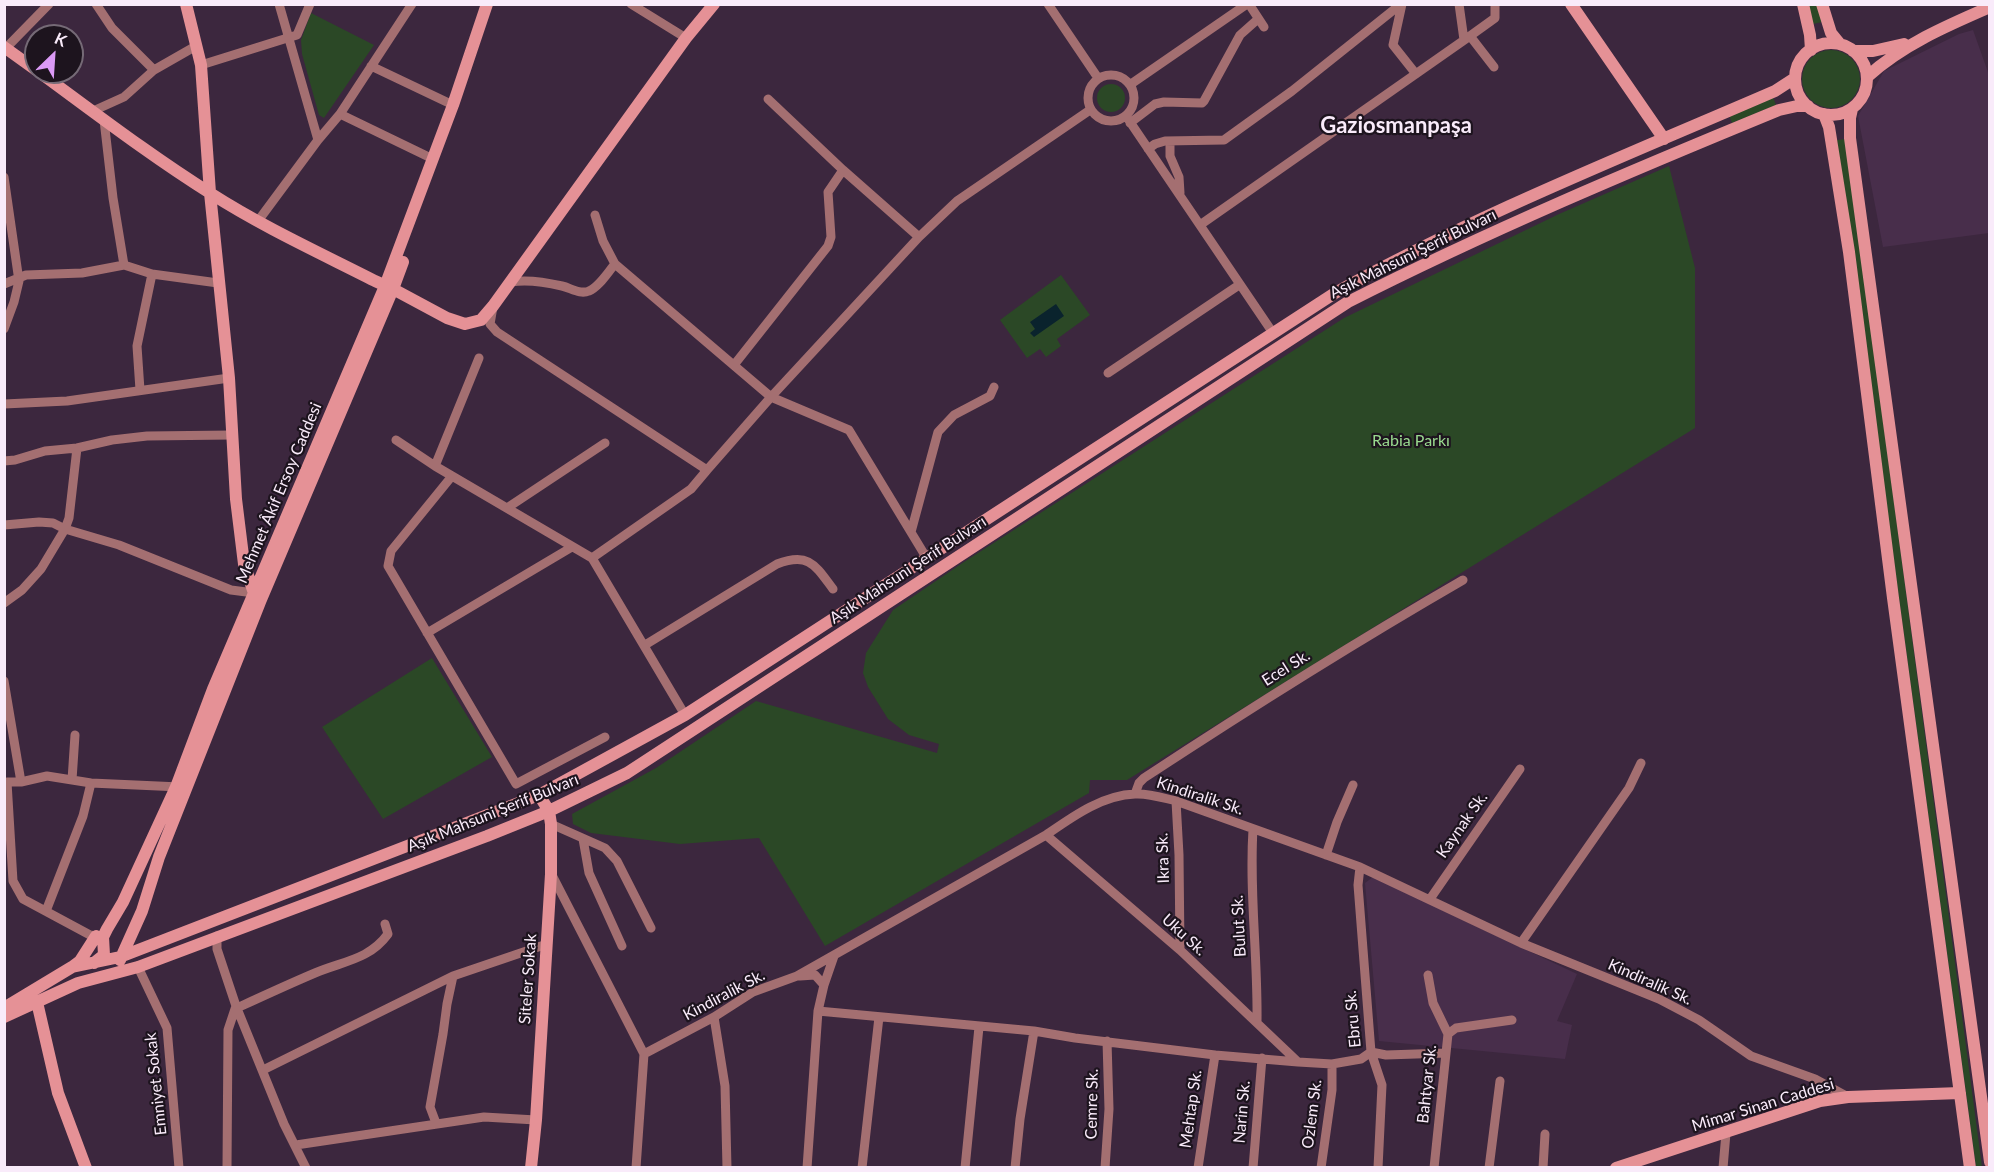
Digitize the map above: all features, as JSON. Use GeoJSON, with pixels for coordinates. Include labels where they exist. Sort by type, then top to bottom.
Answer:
{"type":"FeatureCollection","features":[{"type":"Feature","properties":{"kind":"main road"},"geometry":{"type":"LineString","coordinates":[[186,4],[201,65],[218,283],[229,378],[236,499],[244,564],[254,593]]}},
{"type":"Feature","properties":{"kind":"main road","name":"Mehmet Âkif Ersoy Caddesi"},"geometry":{"type":"LineString","coordinates":[[118,973],[120,957],[142,911],[213,689],[389,287],[487,4]]}},
{"type":"Feature","properties":{"kind":"main road","name":"Mehmet Âkif Ersoy Caddesi"},"geometry":{"type":"LineString","coordinates":[[93,963],[104,955],[99,937],[123,902],[182,786],[260,602],[389,287],[496,4]]}},
{"type":"Feature","properties":{"kind":"main road"},"geometry":{"type":"LineString","coordinates":[[56,84],[210,193],[258,221],[447,318],[465,324],[481,320],[493,306],[686,38],[714,4]]}},
{"type":"Feature","properties":{"kind":"main road"},"geometry":{"type":"LineString","coordinates":[[1571,4],[1664,139]]}},
{"type":"Feature","properties":{"kind":"main road"},"geometry":{"type":"LineString","coordinates":[[1803,4],[1811,50]]}},
{"type":"Feature","properties":{"kind":"main road"},"geometry":{"type":"LineString","coordinates":[[1822,4],[1831,33],[1840,44],[1853,51],[1863,63],[1867,77],[1865,92],[1852,109],[1838,114],[1824,114],[1808,106],[1798,94],[1795,78],[1801,59],[1811,50],[1825,44],[1840,44]]}},
{"type":"Feature","properties":{"kind":"main road"},"geometry":{"type":"LineString","coordinates":[[1867,77],[1897,53],[1989,7]]}},
{"type":"Feature","properties":{"kind":"main road"},"geometry":{"type":"LineString","coordinates":[[1853,51],[1886,49],[1925,37]]}},
{"type":"Feature","properties":{"kind":"main road"},"geometry":{"type":"LineString","coordinates":[[5,49],[24,62]]}},
{"type":"Feature","properties":{"kind":"main road","name":"Aşık Mahsuni Şerif Bulvarı"},"geometry":{"type":"LineString","coordinates":[[72,967],[120,957],[539,795],[685,715],[1335,293],[1455,231],[1775,91],[1795,78]]}},
{"type":"Feature","properties":{"kind":"main road","name":"Aşık Mahsuni Şerif Bulvarı"},"geometry":{"type":"LineString","coordinates":[[4,1017],[78,983],[138,967],[425,859],[550,817],[627,773],[1348,302],[1427,262],[1578,193],[1779,110],[1808,106]]}},
{"type":"Feature","properties":{"kind":"main road"},"geometry":{"type":"LineString","coordinates":[[1852,109],[1850,138],[1985,1094],[1989,1162]]}},
{"type":"Feature","properties":{"kind":"main road"},"geometry":{"type":"LineString","coordinates":[[1824,114],[1829,126],[1849,252],[1970,1167]]}},
{"type":"Feature","properties":{"kind":"main road"},"geometry":{"type":"LineString","coordinates":[[539,795],[550,817]]}},
{"type":"Feature","properties":{"kind":"main road","name":"Siteler Sokak"},"geometry":{"type":"LineString","coordinates":[[531,1167],[551,874],[550,817]]}},
{"type":"Feature","properties":{"kind":"main road"},"geometry":{"type":"LineString","coordinates":[[4,1008],[72,967],[80,961],[99,937]]}},
{"type":"Feature","properties":{"kind":"main road"},"geometry":{"type":"LineString","coordinates":[[93,963],[94,973],[105,977]]}},
{"type":"Feature","properties":{"kind":"main road"},"geometry":{"type":"LineString","coordinates":[[37,1002],[58,1092],[86,1167]]}},
{"type":"Feature","properties":{"kind":"main road","name":"Mimar Sinan Caddesi"},"geometry":{"type":"LineString","coordinates":[[1616,1167],[1820,1101],[1848,1097],[1960,1093]]}},
{"type":"Feature","properties":{"kind":"street"},"geometry":{"type":"LineString","coordinates":[[5,49],[49,4]]}},
{"type":"Feature","properties":{"kind":"street"},"geometry":{"type":"LineString","coordinates":[[96,4],[112,28],[154,70]]}},
{"type":"Feature","properties":{"kind":"street"},"geometry":{"type":"LineString","coordinates":[[279,4],[318,140]]}},
{"type":"Feature","properties":{"kind":"street"},"geometry":{"type":"LineString","coordinates":[[201,65],[297,35],[310,4]]}},
{"type":"Feature","properties":{"kind":"street"},"geometry":{"type":"LineString","coordinates":[[258,221],[340,114],[412,4]]}},
{"type":"Feature","properties":{"kind":"street"},"geometry":{"type":"LineString","coordinates":[[631,4],[686,38]]}},
{"type":"Feature","properties":{"kind":"street"},"geometry":{"type":"LineString","coordinates":[[1048,4],[1098,78]]}},
{"type":"Feature","properties":{"kind":"street"},"geometry":{"type":"LineString","coordinates":[[1131,84],[1248,4],[1264,27]]}},
{"type":"Feature","properties":{"kind":"street"},"geometry":{"type":"LineString","coordinates":[[1401,4],[1393,45],[1416,74]]}},
{"type":"Feature","properties":{"kind":"street"},"geometry":{"type":"LineString","coordinates":[[1148,149],[1155,144],[1170,141],[1224,140],[1292,91],[1401,4]]}},
{"type":"Feature","properties":{"kind":"street"},"geometry":{"type":"LineString","coordinates":[[1459,4],[1467,38],[1494,67]]}},
{"type":"Feature","properties":{"kind":"street"},"geometry":{"type":"LineString","coordinates":[[1200,225],[1495,18],[1496,4]]}},
{"type":"Feature","properties":{"kind":"street"},"geometry":{"type":"LineString","coordinates":[[1128,120],[1134,101],[1131,84],[1113,75],[1098,78],[1088,92],[1089,110],[1105,121],[1128,120],[1155,104],[1164,102],[1202,103],[1240,35],[1258,19]]}},
{"type":"Feature","properties":{"kind":"street"},"geometry":{"type":"LineString","coordinates":[[93,111],[124,97],[154,70],[196,46]]}},
{"type":"Feature","properties":{"kind":"street"},"geometry":{"type":"LineString","coordinates":[[371,66],[453,105]]}},
{"type":"Feature","properties":{"kind":"street"},"geometry":{"type":"LineString","coordinates":[[768,99],[843,170],[919,237]]}},
{"type":"Feature","properties":{"kind":"street"},"geometry":{"type":"LineString","coordinates":[[592,558],[691,489],[771,397],[919,237],[957,201],[1089,110]]}},
{"type":"Feature","properties":{"kind":"street"},"geometry":{"type":"LineString","coordinates":[[340,114],[433,159]]}},
{"type":"Feature","properties":{"kind":"street"},"geometry":{"type":"LineString","coordinates":[[104,120],[124,265]]}},
{"type":"Feature","properties":{"kind":"street"},"geometry":{"type":"LineString","coordinates":[[1128,120],[1273,333]]}},
{"type":"Feature","properties":{"kind":"street"},"geometry":{"type":"LineString","coordinates":[[1170,141],[1170,156],[1179,177],[1180,195]]}},
{"type":"Feature","properties":{"kind":"street"},"geometry":{"type":"LineString","coordinates":[[734,366],[828,246],[831,237],[828,192],[843,170]]}},
{"type":"Feature","properties":{"kind":"street"},"geometry":{"type":"LineString","coordinates":[[4,177],[19,278],[15,302],[4,328]]}},
{"type":"Feature","properties":{"kind":"street"},"geometry":{"type":"LineString","coordinates":[[595,215],[603,241],[615,264],[734,366],[771,397],[849,430],[926,557]]}},
{"type":"Feature","properties":{"kind":"street"},"geometry":{"type":"LineString","coordinates":[[511,282],[525,279],[562,286],[578,292],[587,292],[593,290],[615,264]]}},
{"type":"Feature","properties":{"kind":"street"},"geometry":{"type":"LineString","coordinates":[[4,284],[38,274],[82,273],[124,265],[152,274],[218,283]]}},
{"type":"Feature","properties":{"kind":"street"},"geometry":{"type":"LineString","coordinates":[[140,390],[137,346],[152,274]]}},
{"type":"Feature","properties":{"kind":"street"},"geometry":{"type":"LineString","coordinates":[[1108,373],[1239,285]]}},
{"type":"Feature","properties":{"kind":"street"},"geometry":{"type":"LineString","coordinates":[[493,306],[490,324],[497,332],[706,471]]}},
{"type":"Feature","properties":{"kind":"street"},"geometry":{"type":"LineString","coordinates":[[435,466],[479,358]]}},
{"type":"Feature","properties":{"kind":"street"},"geometry":{"type":"LineString","coordinates":[[4,404],[67,401],[229,378]]}},
{"type":"Feature","properties":{"kind":"street"},"geometry":{"type":"LineString","coordinates":[[911,532],[938,432],[954,415],[990,396],[994,387]]}},
{"type":"Feature","properties":{"kind":"street"},"geometry":{"type":"LineString","coordinates":[[4,461],[45,451],[147,436],[232,435]]}},
{"type":"Feature","properties":{"kind":"street"},"geometry":{"type":"LineString","coordinates":[[396,440],[435,466],[592,558],[685,715]]}},
{"type":"Feature","properties":{"kind":"street"},"geometry":{"type":"LineString","coordinates":[[507,508],[605,443]]}},
{"type":"Feature","properties":{"kind":"street"},"geometry":{"type":"LineString","coordinates":[[4,603],[22,590],[41,569],[65,529],[69,518],[77,448]]}},
{"type":"Feature","properties":{"kind":"street"},"geometry":{"type":"LineString","coordinates":[[452,476],[391,551],[388,566],[427,633],[516,784],[605,737]]}},
{"type":"Feature","properties":{"kind":"street"},"geometry":{"type":"LineString","coordinates":[[4,525],[53,523],[65,529],[118,545],[231,590],[254,593]]}},
{"type":"Feature","properties":{"kind":"street"},"geometry":{"type":"LineString","coordinates":[[427,633],[572,547]]}},
{"type":"Feature","properties":{"kind":"street"},"geometry":{"type":"LineString","coordinates":[[645,645],[777,564],[791,559],[803,559],[818,568],[833,590]]}},
{"type":"Feature","properties":{"kind":"street","name":"Ecel Sk."},"geometry":{"type":"LineString","coordinates":[[1135,794],[1138,783],[1144,778],[1256,704],[1463,580]]}},
{"type":"Feature","properties":{"kind":"street"},"geometry":{"type":"LineString","coordinates":[[4,681],[21,782]]}},
{"type":"Feature","properties":{"kind":"street"},"geometry":{"type":"LineString","coordinates":[[72,780],[75,735]]}},
{"type":"Feature","properties":{"kind":"street"},"geometry":{"type":"LineString","coordinates":[[1521,943],[1629,788],[1641,763]]}},
{"type":"Feature","properties":{"kind":"street","name":"Kaynak Sk."},"geometry":{"type":"LineString","coordinates":[[1430,899],[1520,769]]}},
{"type":"Feature","properties":{"kind":"street"},"geometry":{"type":"LineString","coordinates":[[99,937],[90,935],[23,899],[13,881],[6,782],[21,782],[47,776],[91,783],[182,786]]}},
{"type":"Feature","properties":{"kind":"street"},"geometry":{"type":"LineString","coordinates":[[46,911],[83,816],[91,783]]}},
{"type":"Feature","properties":{"kind":"street"},"geometry":{"type":"LineString","coordinates":[[1326,855],[1353,785]]}},
{"type":"Feature","properties":{"kind":"street","name":"Kindiralik Sk."},"geometry":{"type":"LineString","coordinates":[[644,1054],[714,1017],[753,992],[797,976],[834,956],[1047,835],[1079,812],[1111,799],[1135,794],[1152,795],[1176,801],[1360,867],[1521,943],[1659,999],[1699,1020],[1751,1056],[1815,1079],[1848,1097]]}},
{"type":"Feature","properties":{"kind":"street","name":"Ikra Sk."},"geometry":{"type":"LineString","coordinates":[[1176,801],[1179,855],[1179,950]]}},
{"type":"Feature","properties":{"kind":"street"},"geometry":{"type":"LineString","coordinates":[[550,817],[582,839],[605,848],[617,861],[651,928]]}},
{"type":"Feature","properties":{"kind":"street","name":"Bulut Sk."},"geometry":{"type":"LineString","coordinates":[[1253,829],[1251,862],[1258,986],[1257,1022]]}},
{"type":"Feature","properties":{"kind":"street","name":"Uku Sk."},"geometry":{"type":"LineString","coordinates":[[1047,835],[1179,950],[1298,1062]]}},
{"type":"Feature","properties":{"kind":"street"},"geometry":{"type":"LineString","coordinates":[[582,839],[589,873],[622,946]]}},
{"type":"Feature","properties":{"kind":"street","name":"Ebru Sk."},"geometry":{"type":"LineString","coordinates":[[1360,867],[1358,885],[1371,1052],[1382,1085],[1378,1167]]}},
{"type":"Feature","properties":{"kind":"street"},"geometry":{"type":"LineString","coordinates":[[551,874],[644,1054],[636,1167]]}},
{"type":"Feature","properties":{"kind":"street"},"geometry":{"type":"LineString","coordinates":[[227,1167],[228,1030],[237,1007],[316,972],[366,955],[380,945],[388,934],[385,924]]}},
{"type":"Feature","properties":{"kind":"street"},"geometry":{"type":"LineString","coordinates":[[217,936],[218,949],[237,1007],[284,1124],[306,1167]]}},
{"type":"Feature","properties":{"kind":"street"},"geometry":{"type":"LineString","coordinates":[[262,1070],[453,976],[547,944]]}},
{"type":"Feature","properties":{"kind":"street"},"geometry":{"type":"LineString","coordinates":[[807,1167],[818,1011],[834,956]]}},
{"type":"Feature","properties":{"kind":"street","name":"Emniyet Sokak"},"geometry":{"type":"LineString","coordinates":[[138,967],[167,1028],[179,1167]]}},
{"type":"Feature","properties":{"kind":"street"},"geometry":{"type":"LineString","coordinates":[[797,976],[816,975],[824,985]]}},
{"type":"Feature","properties":{"kind":"street"},"geometry":{"type":"LineString","coordinates":[[1428,975],[1433,1003],[1448,1034]]}},
{"type":"Feature","properties":{"kind":"street"},"geometry":{"type":"LineString","coordinates":[[436,1123],[430,1107],[453,976]]}},
{"type":"Feature","properties":{"kind":"street"},"geometry":{"type":"LineString","coordinates":[[818,1011],[1034,1031],[1215,1055],[1298,1062],[1332,1064],[1361,1059],[1371,1052],[1386,1055],[1446,1053]]}},
{"type":"Feature","properties":{"kind":"street"},"geometry":{"type":"LineString","coordinates":[[714,1017],[725,1086],[727,1167]]}},
{"type":"Feature","properties":{"kind":"street"},"geometry":{"type":"LineString","coordinates":[[862,1167],[879,1017]]}},
{"type":"Feature","properties":{"kind":"street","name":"Bahtyar Sk."},"geometry":{"type":"LineString","coordinates":[[1434,1167],[1448,1034],[1456,1028],[1512,1020]]}},
{"type":"Feature","properties":{"kind":"street"},"geometry":{"type":"LineString","coordinates":[[965,1167],[979,1027]]}},
{"type":"Feature","properties":{"kind":"street"},"geometry":{"type":"LineString","coordinates":[[1015,1167],[1034,1031]]}},
{"type":"Feature","properties":{"kind":"street","name":"Cemre Sk."},"geometry":{"type":"LineString","coordinates":[[1106,1167],[1109,1108],[1107,1041]]}},
{"type":"Feature","properties":{"kind":"street","name":"Mehtap Sk."},"geometry":{"type":"LineString","coordinates":[[1198,1167],[1215,1055]]}},
{"type":"Feature","properties":{"kind":"street","name":"Narin Sk."},"geometry":{"type":"LineString","coordinates":[[1253,1167],[1262,1058]]}},
{"type":"Feature","properties":{"kind":"street","name":"Ozlem Sk."},"geometry":{"type":"LineString","coordinates":[[1321,1167],[1332,1090],[1332,1064]]}},
{"type":"Feature","properties":{"kind":"street"},"geometry":{"type":"LineString","coordinates":[[1489,1167],[1500,1081]]}},
{"type":"Feature","properties":{"kind":"street"},"geometry":{"type":"LineString","coordinates":[[296,1145],[484,1117],[536,1120]]}},
{"type":"Feature","properties":{"kind":"street"},"geometry":{"type":"LineString","coordinates":[[1723,1167],[1725,1133]]}},
{"type":"Feature","properties":{"kind":"street"},"geometry":{"type":"LineString","coordinates":[[1543,1167],[1545,1134]]}},
{"type":"Feature","properties":{"kind":"shaded area"},"geometry":{"type":"Polygon","coordinates":[[[1973,30],[1989,75],[1989,233],[1883,247],[1858,116],[1884,71],[1959,34],[1973,30]]]}},
{"type":"Feature","properties":{"kind":"shaded area"},"geometry":{"type":"Polygon","coordinates":[[[1373,877],[1577,974],[1557,1021],[1572,1025],[1565,1059],[1379,1041],[1365,883],[1373,877]]]}},
{"type":"Feature","properties":{"kind":"green space"},"geometry":{"type":"Polygon","coordinates":[[[1808,5],[1817,5],[1822,22],[1813,24],[1808,5]]]}},
{"type":"Feature","properties":{"kind":"green space"},"geometry":{"type":"Polygon","coordinates":[[[311,13],[374,45],[324,118],[319,115],[302,54],[301,40],[311,13]]]}},
{"type":"Feature","properties":{"kind":"green space"},"geometry":{"type":"Polygon","coordinates":[[[1831,50],[1847,55],[1855,63],[1860,79],[1855,95],[1847,103],[1831,108],[1815,103],[1807,95],[1802,79],[1807,63],[1815,55],[1831,50]]]}},
{"type":"Feature","properties":{"kind":"green space"},"geometry":{"type":"Polygon","coordinates":[[[1111,84],[1121,88],[1125,98],[1121,108],[1111,112],[1101,108],[1097,98],[1101,88],[1111,84]]]}},
{"type":"Feature","properties":{"kind":"green space"},"geometry":{"type":"Polygon","coordinates":[[[1773,97],[1776,105],[1732,123],[1729,115],[1773,97]]]}},
{"type":"Feature","properties":{"kind":"green space"},"geometry":{"type":"Polygon","coordinates":[[[1846,139],[1982,1167],[1976,1167],[1837,140],[1846,139]]]}},
{"type":"Feature","properties":{"kind":"green space","name":"Rabia Parkı"},"geometry":{"type":"Polygon","coordinates":[[[1669,166],[1695,268],[1695,428],[1127,780],[1090,780],[1089,793],[825,946],[759,838],[680,844],[591,833],[573,824],[572,814],[656,768],[756,701],[937,753],[939,744],[909,735],[888,719],[868,687],[863,673],[866,653],[893,610],[1344,318],[1559,214],[1669,166]]]}},
{"type":"Feature","properties":{"kind":"green space"},"geometry":{"type":"Polygon","coordinates":[[[1061,275],[1090,315],[1057,339],[1061,346],[1046,357],[1040,349],[1027,358],[1000,320],[1061,275]]]}},
{"type":"Feature","properties":{"kind":"green space"},"geometry":{"type":"Polygon","coordinates":[[[432,658],[492,757],[383,819],[322,727],[432,658]]]}},
{"type":"Feature","properties":{"kind":"water"},"geometry":{"type":"Polygon","coordinates":[[[1056,304],[1064,316],[1034,337],[1030,333],[1035,329],[1030,322],[1056,304]]]}},
{"type":"Feature","properties":{"kind":"district","name":"Gaziosmanpaşa"},"geometry":{"type":"Point","coordinates":[1396,126]}}]}
